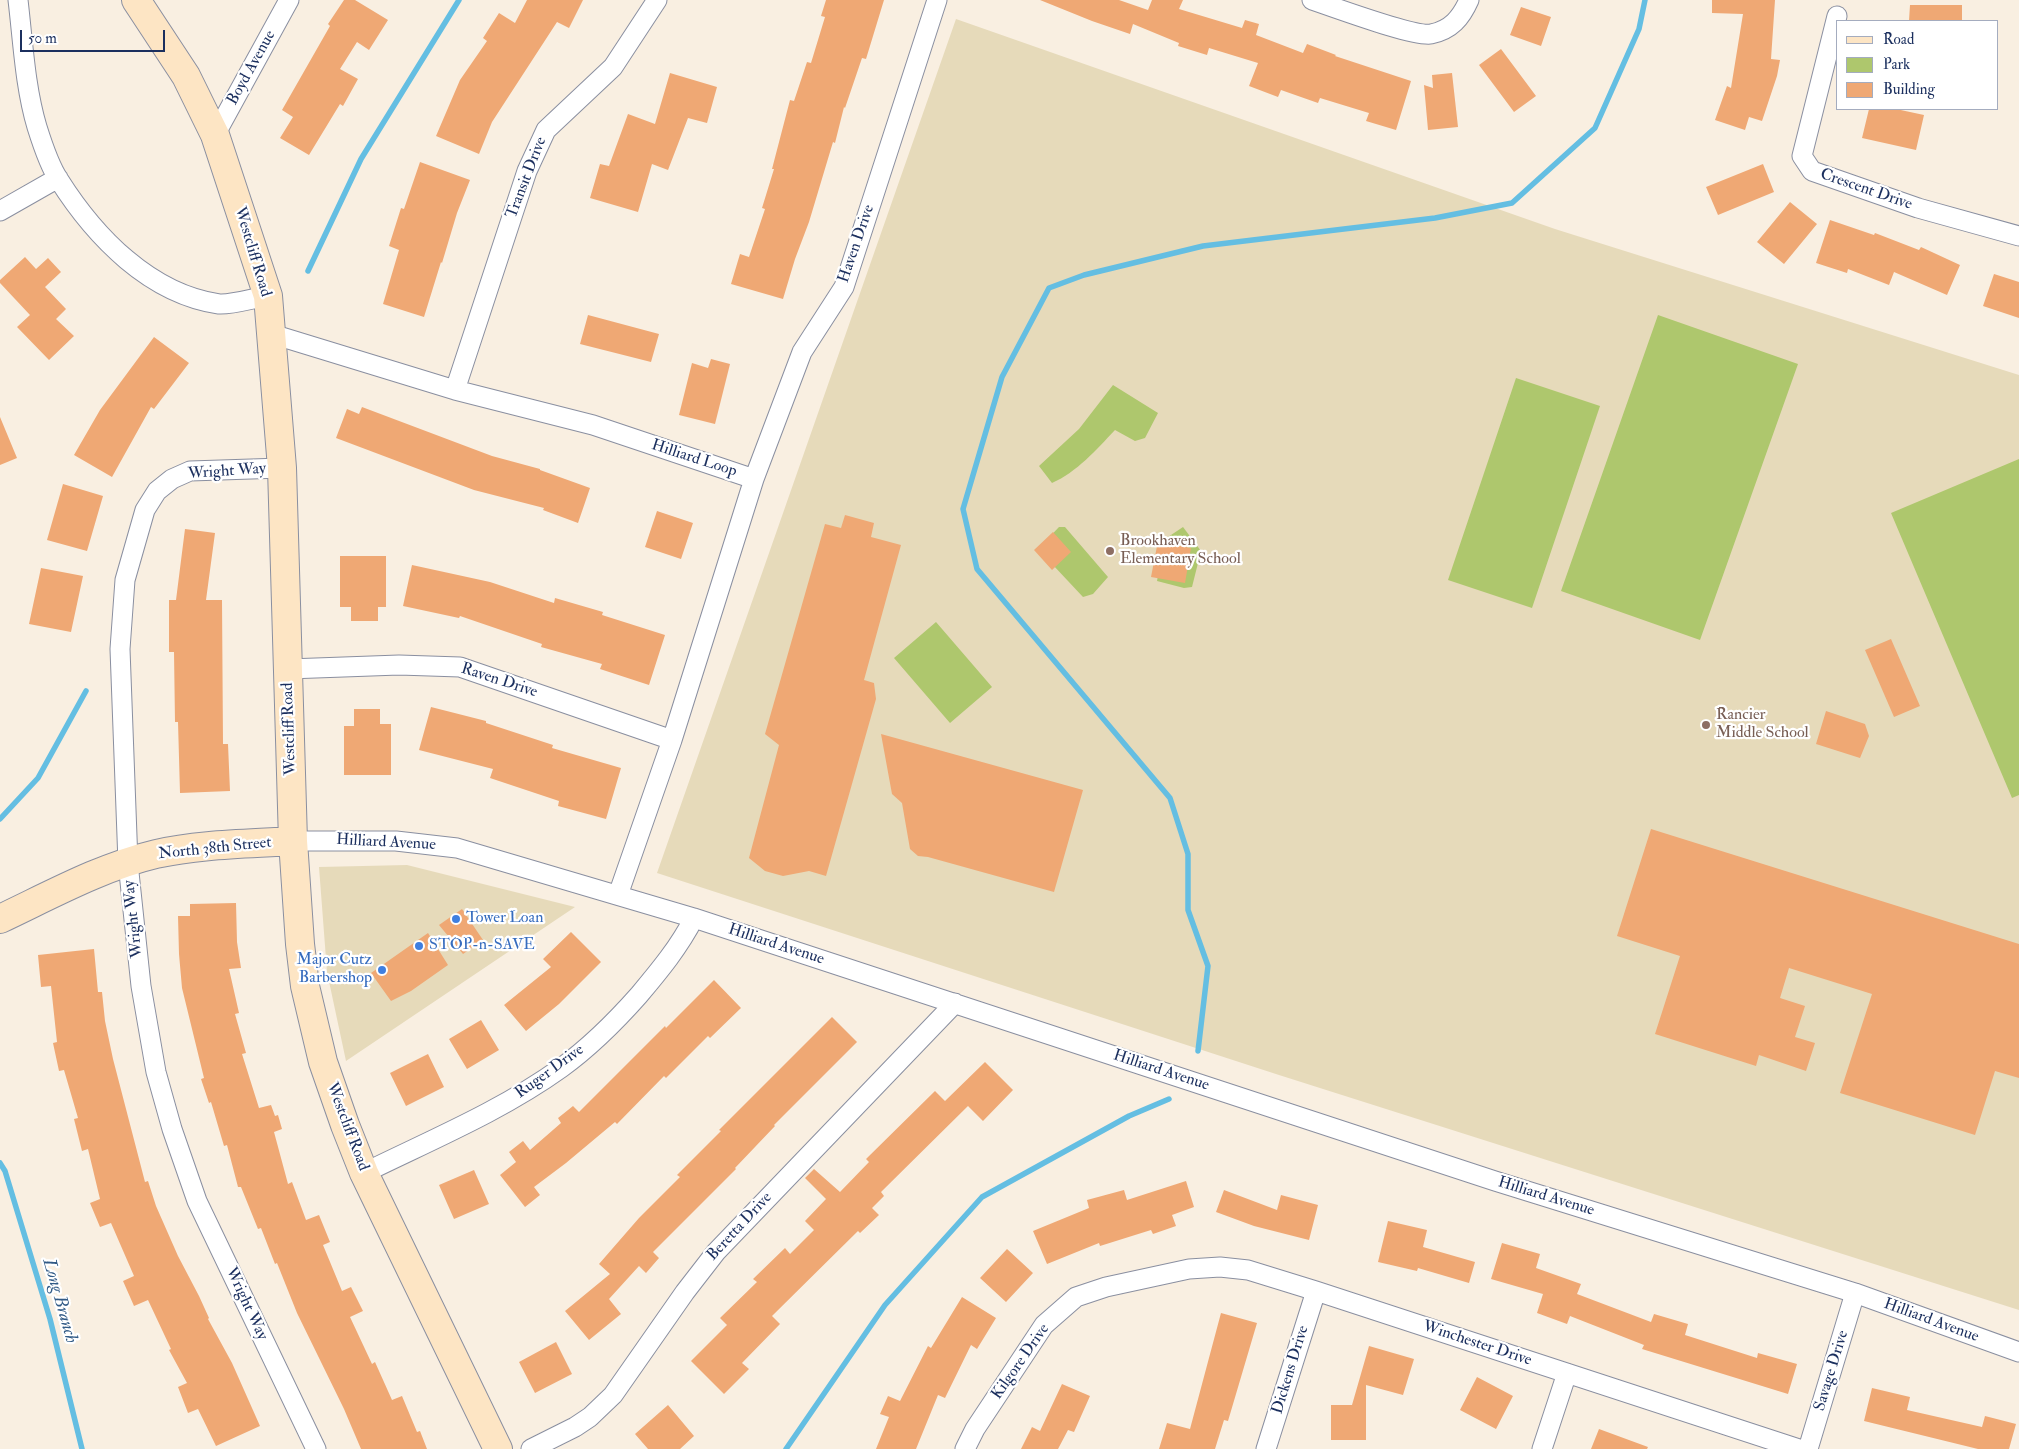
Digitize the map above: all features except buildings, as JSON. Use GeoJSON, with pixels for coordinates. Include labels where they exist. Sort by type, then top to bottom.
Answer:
{"type":"FeatureCollection","features":[{"type":"Feature","properties":{"kind":"street"},"geometry":{"type":"LineString","coordinates":[[18,0],[30,98],[38,128],[58,178],[81,211],[117,252],[160,284],[188,297],[221,304],[268,296]]}},
{"type":"Feature","properties":{"kind":"street","name":"Westcliff Road"},"geometry":{"type":"LineString","coordinates":[[136,0],[186,76],[215,135],[268,296],[282,468],[293,841],[300,944],[305,986],[323,1062],[364,1173],[498,1449]]}},
{"type":"Feature","properties":{"kind":"street","name":"Boyd Avenue"},"geometry":{"type":"LineString","coordinates":[[215,135],[289,0]]}},
{"type":"Feature","properties":{"kind":"street","name":"Transit Drive"},"geometry":{"type":"LineString","coordinates":[[455,390],[527,171],[546,130],[613,67],[657,0]]}},
{"type":"Feature","properties":{"kind":"street","name":"Haven Drive"},"geometry":{"type":"LineString","coordinates":[[754,478],[802,352],[844,287],[937,0]]}},
{"type":"Feature","properties":{"kind":"street"},"geometry":{"type":"LineString","coordinates":[[1312,0],[1410,32],[1429,34],[1451,27],[1463,13],[1469,0]]}},
{"type":"Feature","properties":{"kind":"street","name":"Crescent Drive"},"geometry":{"type":"LineString","coordinates":[[1837,16],[1802,156],[1812,171],[1918,208],[2019,236]]}},
{"type":"Feature","properties":{"kind":"street"},"geometry":{"type":"LineString","coordinates":[[0,211],[58,178]]}},
{"type":"Feature","properties":{"kind":"street","name":"Hilliard Loop"},"geometry":{"type":"LineString","coordinates":[[272,334],[455,390],[594,425],[754,478],[672,740],[618,895]]}},
{"type":"Feature","properties":{"kind":"street","name":"Wright Way"},"geometry":{"type":"LineString","coordinates":[[282,468],[190,471],[172,478],[157,491],[145,510],[125,580],[121,613],[120,649],[128,863],[141,986],[156,1072],[172,1129],[197,1201],[316,1449]]}},
{"type":"Feature","properties":{"kind":"street","name":"Raven Drive"},"geometry":{"type":"LineString","coordinates":[[288,669],[399,665],[460,666],[672,740]]}},
{"type":"Feature","properties":{"kind":"street","name":"North 38th Street"},"geometry":{"type":"LineString","coordinates":[[0,919],[76,882],[154,854],[181,849],[293,841]]}},
{"type":"Feature","properties":{"kind":"street","name":"Hilliard Avenue"},"geometry":{"type":"LineString","coordinates":[[293,841],[396,841],[457,848],[618,895],[955,1003],[1495,1181],[1855,1293],[2019,1352]]}},
{"type":"Feature","properties":{"kind":"street","name":"Ruger Drive"},"geometry":{"type":"LineString","coordinates":[[364,1173],[510,1101],[563,1067],[618,1018],[664,966],[683,940],[694,918]]}},
{"type":"Feature","properties":{"kind":"street","name":"Beretta Drive"},"geometry":{"type":"LineString","coordinates":[[531,1449],[575,1427],[613,1395],[685,1292],[716,1252],[955,1003]]}},
{"type":"Feature","properties":{"kind":"street","name":"Winchester Drive"},"geometry":{"type":"LineString","coordinates":[[1151,1277],[1189,1269],[1220,1267],[1248,1270],[1799,1449]]}},
{"type":"Feature","properties":{"kind":"street","name":"Kilgore Drive"},"geometry":{"type":"LineString","coordinates":[[965,1449],[975,1429],[1044,1326],[1076,1298],[1106,1287],[1151,1277]]}},
{"type":"Feature","properties":{"kind":"street","name":"Dickens Drive"},"geometry":{"type":"LineString","coordinates":[[1266,1449],[1316,1291]]}},
{"type":"Feature","properties":{"kind":"street","name":"Savage Drive"},"geometry":{"type":"LineString","coordinates":[[1808,1449],[1855,1293]]}},
{"type":"Feature","properties":{"kind":"street"},"geometry":{"type":"LineString","coordinates":[[1542,1449],[1567,1373]]}},
{"type":"Feature","properties":{"kind":"shaded area"},"geometry":{"type":"Polygon","coordinates":[[[956,19],[1555,229],[2019,375],[2019,1310],[1279,1075],[657,873],[956,19]]]}},
{"type":"Feature","properties":{"kind":"shaded area"},"geometry":{"type":"Polygon","coordinates":[[[407,865],[575,907],[346,1061],[327,972],[319,867],[407,865]]]}},
{"type":"Feature","properties":{"kind":"green space"},"geometry":{"type":"Polygon","coordinates":[[[1658,315],[1798,364],[1700,640],[1561,591],[1658,315]]]}},
{"type":"Feature","properties":{"kind":"green space"},"geometry":{"type":"Polygon","coordinates":[[[1516,378],[1600,406],[1532,608],[1448,580],[1516,378]]]}},
{"type":"Feature","properties":{"kind":"green space"},"geometry":{"type":"Polygon","coordinates":[[[1113,385],[1158,413],[1145,438],[1135,441],[1115,430],[1078,467],[1052,483],[1039,466],[1079,429],[1113,385]]]}},
{"type":"Feature","properties":{"kind":"green space"},"geometry":{"type":"Polygon","coordinates":[[[2019,459],[2019,795],[2012,798],[1891,513],[2019,459]]]}},
{"type":"Feature","properties":{"kind":"green space"},"geometry":{"type":"Polygon","coordinates":[[[1059,527],[1065,527],[1108,577],[1093,594],[1083,597],[1038,549],[1059,527]]]}},
{"type":"Feature","properties":{"kind":"green space"},"geometry":{"type":"Polygon","coordinates":[[[1183,527],[1201,551],[1192,587],[1184,588],[1157,581],[1165,539],[1183,527]]]}},
{"type":"Feature","properties":{"kind":"green space"},"geometry":{"type":"Polygon","coordinates":[[[936,622],[992,687],[950,723],[894,658],[936,622]]]}},
{"type":"Feature","properties":{"kind":"waterway"},"geometry":{"type":"LineString","coordinates":[[308,271],[361,159],[459,0]]}},
{"type":"Feature","properties":{"kind":"waterway"},"geometry":{"type":"LineString","coordinates":[[1198,1051],[1208,966],[1188,910],[1188,854],[1170,798],[977,569],[963,509],[1002,377],[1049,288],[1084,275],[1203,246],[1435,218],[1512,203],[1595,128],[1639,29],[1645,0]]}},
{"type":"Feature","properties":{"kind":"waterway"},"geometry":{"type":"LineString","coordinates":[[0,819],[38,778],[86,691]]}},
{"type":"Feature","properties":{"kind":"waterway"},"geometry":{"type":"LineString","coordinates":[[786,1449],[885,1305],[982,1197],[1129,1116],[1169,1099]]}},
{"type":"Feature","properties":{"kind":"waterway","name":"Long Branch"},"geometry":{"type":"LineString","coordinates":[[0,1163],[5,1171],[50,1319],[82,1449]]}},
{"type":"Feature","properties":{"kind":"place","name":"Brookhaven Elementary School"},"geometry":{"type":"Point","coordinates":[1110,551]}},
{"type":"Feature","properties":{"kind":"place","name":"Rancier Middle School"},"geometry":{"type":"Point","coordinates":[1706,725]}},
{"type":"Feature","properties":{"kind":"place","name":"Tower Loan"},"geometry":{"type":"Point","coordinates":[456,919]}},
{"type":"Feature","properties":{"kind":"place","name":"STOP-n-SAVE"},"geometry":{"type":"Point","coordinates":[419,946]}},
{"type":"Feature","properties":{"kind":"place","name":"Major Cutz Barbershop"},"geometry":{"type":"Point","coordinates":[382,970]}}]}
